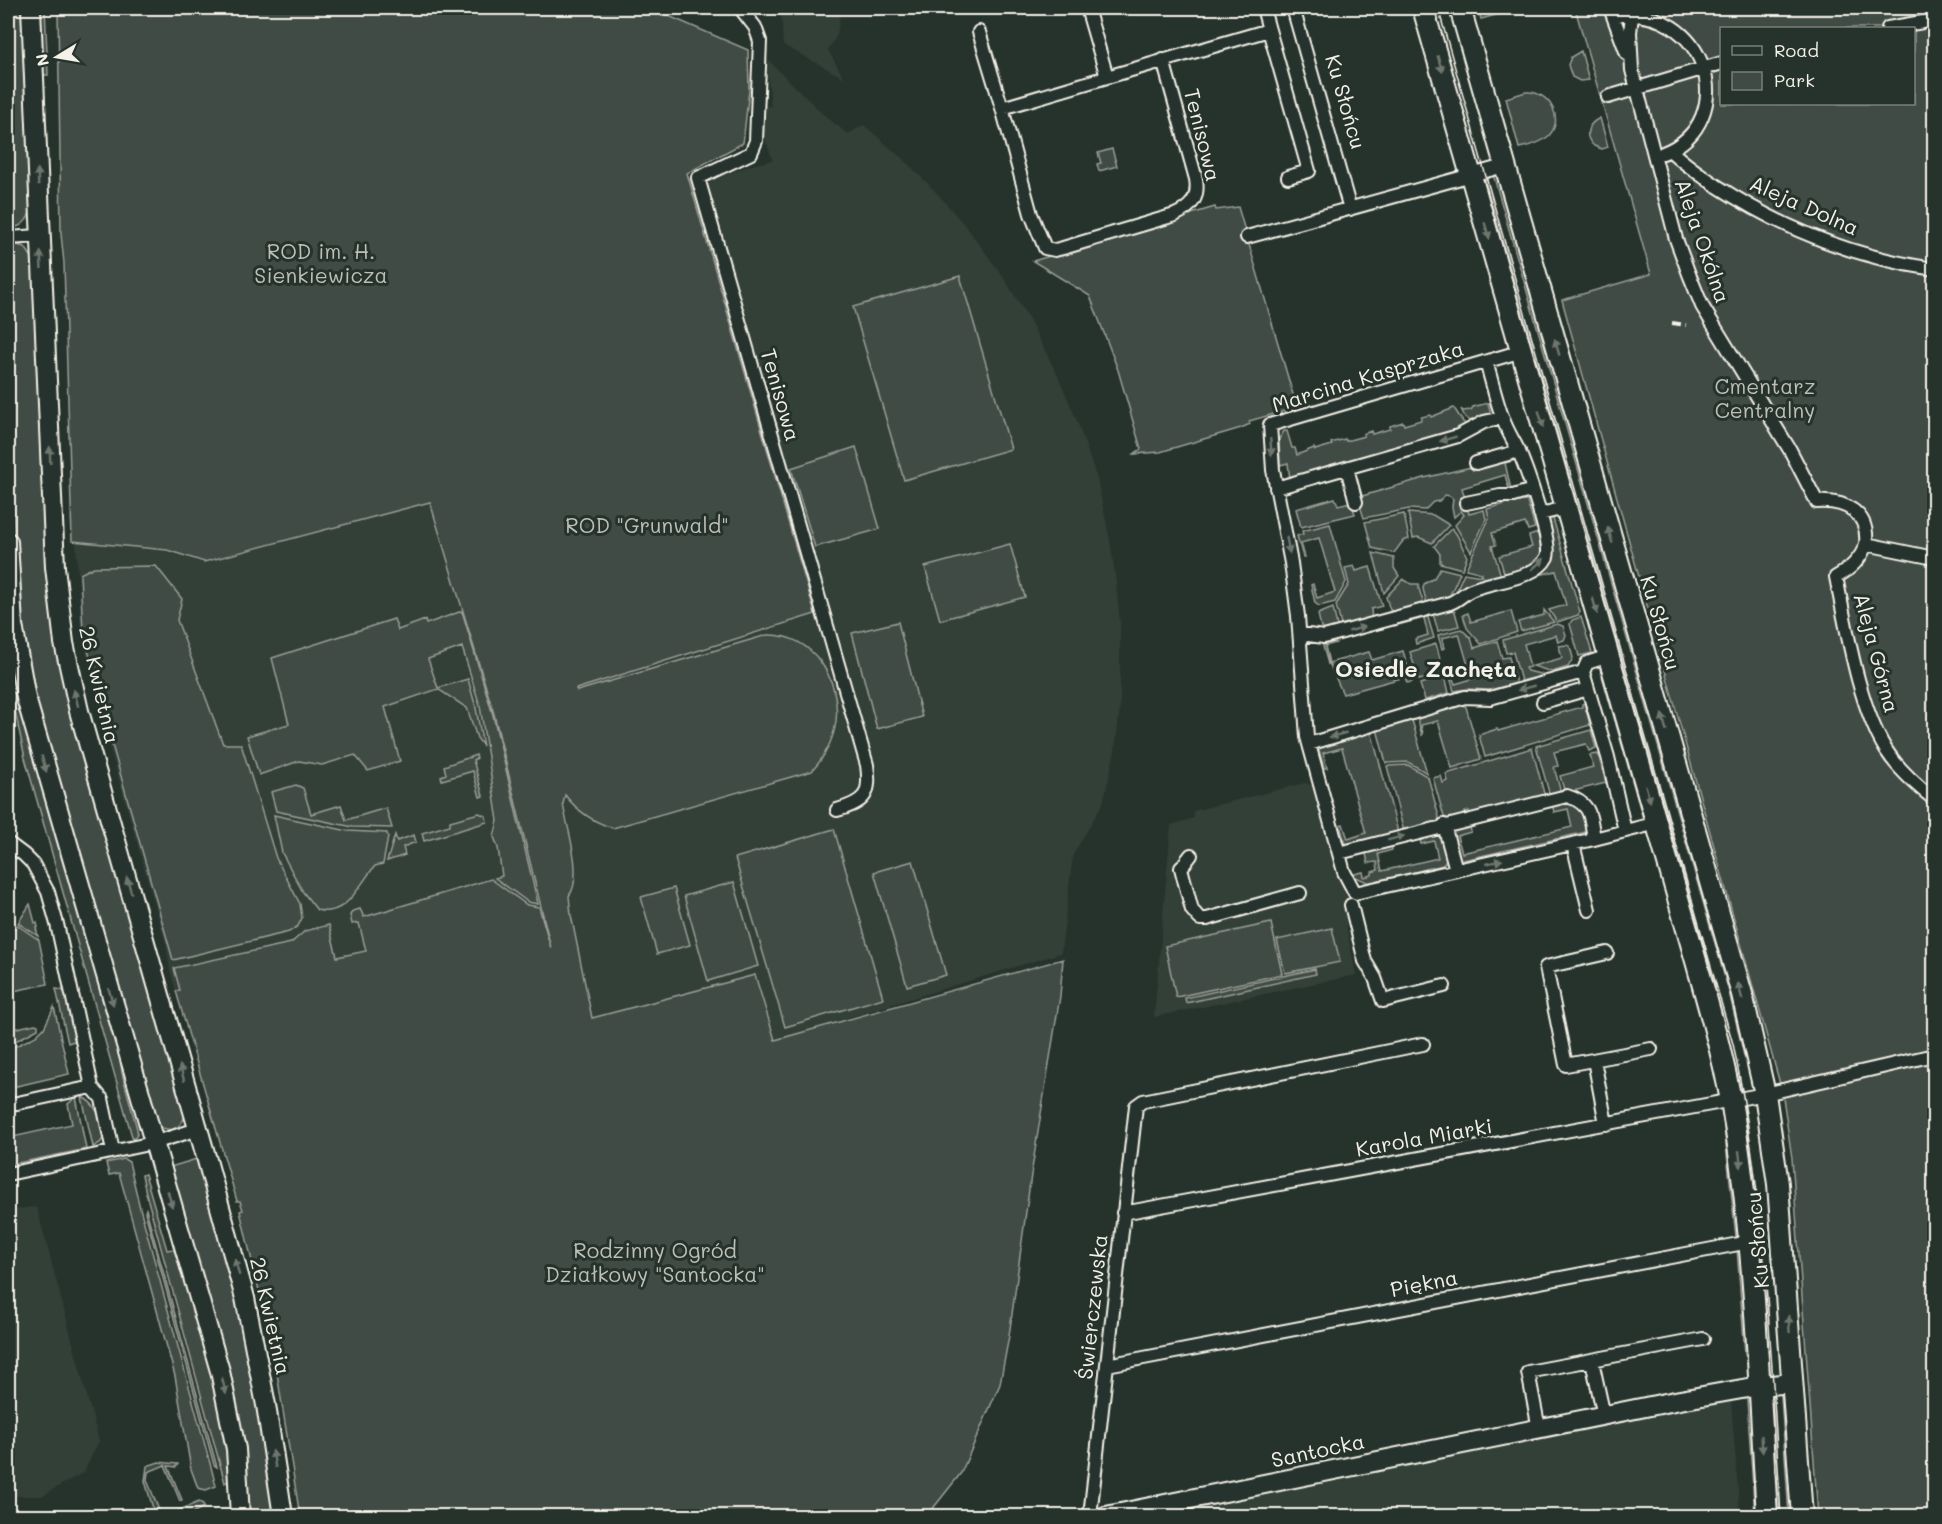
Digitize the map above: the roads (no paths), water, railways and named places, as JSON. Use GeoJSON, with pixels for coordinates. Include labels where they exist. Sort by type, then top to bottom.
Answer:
{"type":"FeatureCollection","features":[{"type":"Feature","properties":{"kind":"main road","name":"Ku Słońcu"},"geometry":{"type":"LineString","coordinates":[[1423,8],[1710,1011],[1731,1101],[1749,1242],[1767,1516]]}},
{"type":"Feature","properties":{"kind":"main road","name":"Ku Słońcu"},"geometry":{"type":"LineString","coordinates":[[1460,8],[1742,994],[1773,1093],[1802,1516]]}},
{"type":"Feature","properties":{"kind":"street","name":"26 Kwietnia"},"geometry":{"type":"LineString","coordinates":[[31,8],[55,567],[64,643],[79,711],[198,1129],[250,1323],[266,1405],[283,1516]]}},
{"type":"Feature","properties":{"kind":"street","name":"Tenisowa"},"geometry":{"type":"LineString","coordinates":[[741,8],[755,27],[760,41],[756,141],[751,153],[698,178],[867,765],[868,785],[863,799],[837,810]]}},
{"type":"Feature","properties":{"kind":"street"},"geometry":{"type":"LineString","coordinates":[[1087,8],[1107,77]]}},
{"type":"Feature","properties":{"kind":"street"},"geometry":{"type":"LineString","coordinates":[[1263,8],[1309,171],[1288,177]]}},
{"type":"Feature","properties":{"kind":"street","name":"Ku Słońcu"},"geometry":{"type":"LineString","coordinates":[[1293,8],[1350,209]]}},
{"type":"Feature","properties":{"kind":"street"},"geometry":{"type":"LineString","coordinates":[[1632,11],[1630,50],[1632,69]]}},
{"type":"Feature","properties":{"kind":"street"},"geometry":{"type":"LineString","coordinates":[[1632,69],[1612,12],[1632,11],[1665,21],[1691,43],[1703,68],[1707,98],[1702,117],[1689,136],[1670,150],[1654,156]]}},
{"type":"Feature","properties":{"kind":"street"},"geometry":{"type":"LineString","coordinates":[[1894,27],[1935,20]]}},
{"type":"Feature","properties":{"kind":"street"},"geometry":{"type":"LineString","coordinates":[[1002,108],[1269,30]]}},
{"type":"Feature","properties":{"kind":"street","name":"Tenisowa"},"geometry":{"type":"LineString","coordinates":[[979,32],[1031,214],[1045,248],[1055,250],[1175,215],[1189,207],[1197,196],[1196,179],[1163,60]]}},
{"type":"Feature","properties":{"kind":"street"},"geometry":{"type":"LineString","coordinates":[[1608,97],[1720,64]]}},
{"type":"Feature","properties":{"kind":"street","name":"Aleja Okólna"},"geometry":{"type":"LineString","coordinates":[[1632,69],[1676,239],[1702,306],[1790,450],[1817,502],[1843,505],[1858,514],[1866,527],[1866,544]]}},
{"type":"Feature","properties":{"kind":"street","name":"Aleja Dolna"},"geometry":{"type":"LineString","coordinates":[[1670,150],[1683,162],[1737,199],[1792,228],[1855,251],[1935,269]]}},
{"type":"Feature","properties":{"kind":"street"},"geometry":{"type":"LineString","coordinates":[[1248,237],[1504,166]]}},
{"type":"Feature","properties":{"kind":"street"},"geometry":{"type":"LineString","coordinates":[[8,238],[40,236]]}},
{"type":"Feature","properties":{"kind":"street","name":"Marcina Kasprzaka"},"geometry":{"type":"LineString","coordinates":[[1276,488],[1270,425],[1522,351]]}},
{"type":"Feature","properties":{"kind":"street"},"geometry":{"type":"LineString","coordinates":[[1300,634],[1330,636],[1456,601],[1470,591],[1531,571],[1548,555],[1548,545],[1533,490],[1519,451],[1502,418],[1486,362]]}},
{"type":"Feature","properties":{"kind":"street"},"geometry":{"type":"LineString","coordinates":[[1444,986],[1383,1001],[1375,978],[1365,961],[1353,899],[1309,744],[1300,634],[1291,563],[1276,488],[1458,436],[1484,422],[1502,418]]}},
{"type":"Feature","properties":{"kind":"street"},"geometry":{"type":"LineString","coordinates":[[1476,463],[1519,451]]}},
{"type":"Feature","properties":{"kind":"street"},"geometry":{"type":"LineString","coordinates":[[1347,468],[1355,499],[1368,493]]}},
{"type":"Feature","properties":{"kind":"street"},"geometry":{"type":"LineString","coordinates":[[1466,503],[1500,496],[1513,496],[1533,490]]}},
{"type":"Feature","properties":{"kind":"street"},"geometry":{"type":"LineString","coordinates":[[1540,514],[1566,508]]}},
{"type":"Feature","properties":{"kind":"street"},"geometry":{"type":"LineString","coordinates":[[8,542],[15,635],[26,698],[227,1402],[238,1464],[240,1516]]}},
{"type":"Feature","properties":{"kind":"street"},"geometry":{"type":"LineString","coordinates":[[1866,544],[1935,558]]}},
{"type":"Feature","properties":{"kind":"street","name":"Aleja Górna"},"geometry":{"type":"LineString","coordinates":[[1866,544],[1857,561],[1848,571],[1836,577],[1859,677],[1873,724],[1887,751],[1908,777],[1935,799]]}},
{"type":"Feature","properties":{"kind":"street"},"geometry":{"type":"LineString","coordinates":[[1309,744],[1465,698],[1490,698],[1582,672],[1590,662],[1609,656]]}},
{"type":"Feature","properties":{"kind":"street"},"geometry":{"type":"LineString","coordinates":[[1582,672],[1625,831]]}},
{"type":"Feature","properties":{"kind":"street"},"geometry":{"type":"LineString","coordinates":[[1543,702],[1588,689]]}},
{"type":"Feature","properties":{"kind":"street"},"geometry":{"type":"LineString","coordinates":[[1339,853],[1567,796],[1580,801],[1588,809],[1594,839]]}},
{"type":"Feature","properties":{"kind":"street"},"geometry":{"type":"LineString","coordinates":[[1353,899],[1456,870],[1657,823]]}},
{"type":"Feature","properties":{"kind":"street"},"geometry":{"type":"LineString","coordinates":[[1444,825],[1456,870]]}},
{"type":"Feature","properties":{"kind":"street"},"geometry":{"type":"LineString","coordinates":[[8,843],[33,864],[48,892],[92,1087],[102,1099],[113,1151]]}},
{"type":"Feature","properties":{"kind":"street"},"geometry":{"type":"LineString","coordinates":[[1573,844],[1589,910]]}},
{"type":"Feature","properties":{"kind":"street"},"geometry":{"type":"LineString","coordinates":[[1191,855],[1181,868],[1192,909],[1200,919],[1300,893]]}},
{"type":"Feature","properties":{"kind":"street"},"geometry":{"type":"LineString","coordinates":[[1607,953],[1546,967],[1566,1065],[1651,1049]]}},
{"type":"Feature","properties":{"kind":"street","name":"Świerczewska"},"geometry":{"type":"LineString","coordinates":[[1090,1516],[1134,1111],[1138,1103],[1423,1044]]}},
{"type":"Feature","properties":{"kind":"street"},"geometry":{"type":"LineString","coordinates":[[1731,1101],[1935,1055]]}},
{"type":"Feature","properties":{"kind":"street"},"geometry":{"type":"LineString","coordinates":[[1594,1060],[1605,1124]]}},
{"type":"Feature","properties":{"kind":"street"},"geometry":{"type":"LineString","coordinates":[[8,1105],[92,1087]]}},
{"type":"Feature","properties":{"kind":"street","name":"Karola Miarki"},"geometry":{"type":"LineString","coordinates":[[1123,1213],[1731,1101]]}},
{"type":"Feature","properties":{"kind":"street"},"geometry":{"type":"LineString","coordinates":[[8,1174],[153,1143],[198,1129]]}},
{"type":"Feature","properties":{"kind":"street","name":"Piękna"},"geometry":{"type":"LineString","coordinates":[[1107,1365],[1749,1242]]}},
{"type":"Feature","properties":{"kind":"street"},"geometry":{"type":"LineString","coordinates":[[1539,1429],[1528,1372],[1703,1339]]}},
{"type":"Feature","properties":{"kind":"street"},"geometry":{"type":"LineString","coordinates":[[1592,1361],[1604,1416]]}},
{"type":"Feature","properties":{"kind":"street"},"geometry":{"type":"LineString","coordinates":[[1759,1386],[1792,1383]]}},
{"type":"Feature","properties":{"kind":"street","name":"Santocka"},"geometry":{"type":"LineString","coordinates":[[1106,1516],[1759,1386]]}},
{"type":"Feature","properties":{"kind":"tram line"},"geometry":{"type":"LineString","coordinates":[[1438,8],[1733,1044],[1744,1102],[1760,1220],[1766,1279],[1781,1516]]}},
{"type":"Feature","properties":{"kind":"railway"},"geometry":{"type":"LineString","coordinates":[[1672,323],[1686,325]]}},
{"type":"Feature","properties":{"kind":"district","name":"Osiedle Zachęta"},"geometry":{"type":"Point","coordinates":[1426,669]}},
{"type":"Feature","properties":{"kind":"park label","name":"ROD im. H. Sienkiewicza"},"geometry":{"type":"Point","coordinates":[321,264]}},
{"type":"Feature","properties":{"kind":"park label","name":"Cmentarz Centralny"},"geometry":{"type":"Point","coordinates":[1765,399]}},
{"type":"Feature","properties":{"kind":"park label","name":"ROD \"Grunwald\""},"geometry":{"type":"Point","coordinates":[647,526]}},
{"type":"Feature","properties":{"kind":"park label","name":"Rodzinny Ogród Działkowy \"Santocka\""},"geometry":{"type":"Point","coordinates":[655,1263]}}]}
